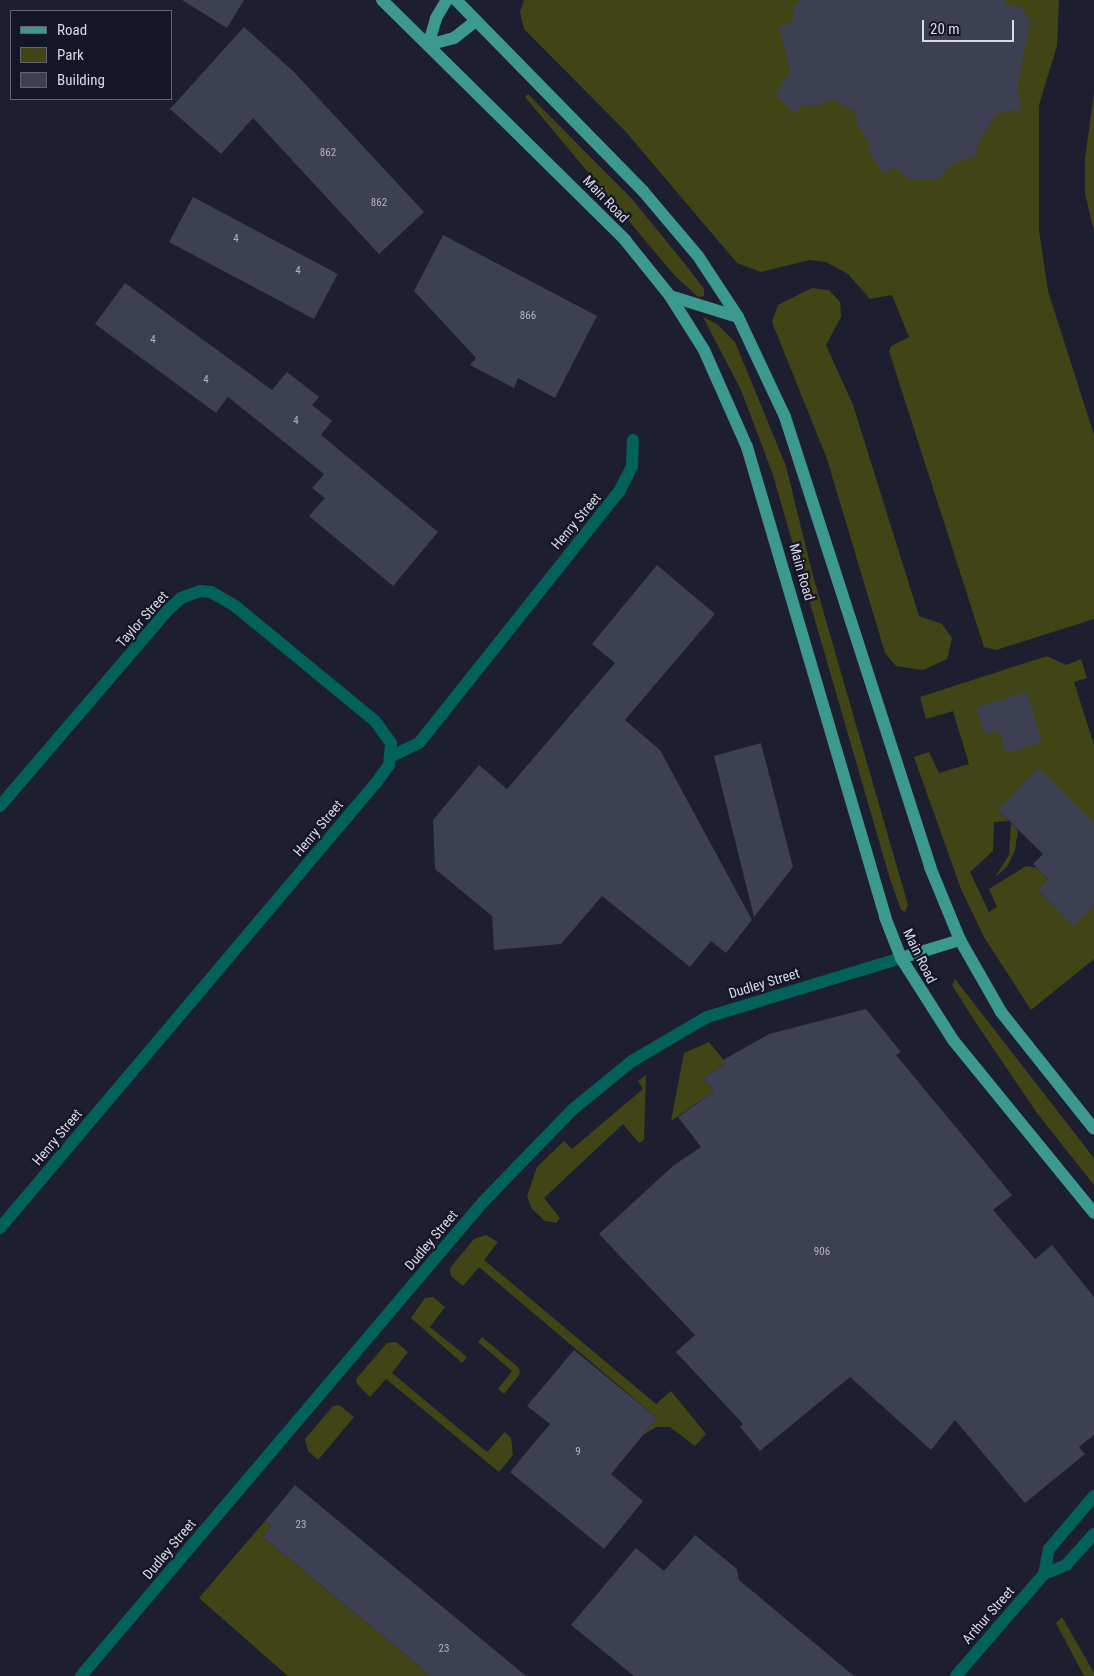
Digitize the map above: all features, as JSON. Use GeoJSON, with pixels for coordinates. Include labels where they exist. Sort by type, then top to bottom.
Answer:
{"type":"FeatureCollection","features":[{"type":"Feature","properties":{"kind":"main road","name":"Main Road"},"geometry":{"type":"LineString","coordinates":[[382,0],[575,187],[670,296],[708,359],[748,446],[885,917],[901,958],[934,1015],[1094,1213]]}},
{"type":"Feature","properties":{"kind":"main road"},"geometry":{"type":"LineString","coordinates":[[428,45],[436,18],[447,0]]}},
{"type":"Feature","properties":{"kind":"main road"},"geometry":{"type":"LineString","coordinates":[[456,0],[644,191],[698,256],[738,317],[785,417],[916,826],[960,940],[1000,1012],[1094,1130]]}},
{"type":"Feature","properties":{"kind":"main road"},"geometry":{"type":"LineString","coordinates":[[428,45],[454,38],[476,21]]}},
{"type":"Feature","properties":{"kind":"main road"},"geometry":{"type":"LineString","coordinates":[[670,296],[738,317]]}},
{"type":"Feature","properties":{"kind":"main road"},"geometry":{"type":"LineString","coordinates":[[901,958],[960,940]]}},
{"type":"Feature","properties":{"kind":"street","name":"Henry Street"},"geometry":{"type":"LineString","coordinates":[[0,1228],[375,784],[392,756],[419,743],[619,492],[632,466],[633,440]]}},
{"type":"Feature","properties":{"kind":"street","name":"Taylor Street"},"geometry":{"type":"LineString","coordinates":[[0,806],[166,611],[181,598],[200,591],[211,592],[235,606],[375,721],[392,743],[392,756]]}},
{"type":"Feature","properties":{"kind":"street","name":"Dudley Street"},"geometry":{"type":"LineString","coordinates":[[81,1676],[489,1195],[572,1110],[632,1060],[707,1017],[901,958]]}},
{"type":"Feature","properties":{"kind":"street","name":"Arthur Street"},"geometry":{"type":"LineString","coordinates":[[1044,1574],[1050,1549],[1094,1496]]}},
{"type":"Feature","properties":{"kind":"street","name":"Arthur Street"},"geometry":{"type":"LineString","coordinates":[[956,1676],[1044,1574],[1066,1565],[1094,1534]]}},
{"type":"Feature","properties":{"kind":"green space"},"geometry":{"type":"Polygon","coordinates":[[[524,0],[1059,0],[1057,46],[1039,105],[1039,231],[1048,291],[1094,435],[1094,619],[996,650],[984,647],[889,351],[891,346],[909,337],[892,295],[870,299],[848,274],[826,262],[810,260],[761,272],[737,263],[626,132],[524,29],[520,12],[524,0]]]}},
{"type":"Feature","properties":{"kind":"green space"},"geometry":{"type":"Polygon","coordinates":[[[1094,93],[1094,231],[1085,194],[1085,158],[1094,93]]]}},
{"type":"Feature","properties":{"kind":"green space"},"geometry":{"type":"Polygon","coordinates":[[[528,94],[632,199],[704,289],[704,296],[698,297],[675,276],[525,97],[528,94]]]}},
{"type":"Feature","properties":{"kind":"green space"},"geometry":{"type":"Polygon","coordinates":[[[812,288],[829,290],[840,302],[841,317],[826,345],[853,405],[919,616],[942,624],[952,638],[947,659],[923,670],[896,666],[885,653],[827,459],[772,322],[778,305],[812,288]]]}},
{"type":"Feature","properties":{"kind":"green space"},"geometry":{"type":"Polygon","coordinates":[[[703,317],[717,324],[735,342],[786,466],[812,572],[908,905],[905,912],[901,910],[890,879],[772,472],[741,390],[703,317]]]}},
{"type":"Feature","properties":{"kind":"green space"},"geometry":{"type":"Polygon","coordinates":[[[1047,656],[1066,665],[1081,659],[1087,678],[1074,682],[1094,745],[1094,844],[998,810],[1009,821],[994,822],[993,851],[970,872],[989,912],[997,907],[989,889],[1026,866],[1037,868],[1048,879],[1038,890],[1074,925],[1094,905],[1094,959],[1031,1010],[984,937],[961,889],[914,757],[929,752],[939,773],[969,764],[953,711],[926,719],[920,697],[1047,656]]]}},
{"type":"Feature","properties":{"kind":"green space"},"geometry":{"type":"Polygon","coordinates":[[[1011,823],[1018,830],[1015,850],[1007,867],[995,877],[1009,855],[1011,823]]]}},
{"type":"Feature","properties":{"kind":"green space"},"geometry":{"type":"Polygon","coordinates":[[[955,979],[1090,1153],[1094,1159],[1094,1185],[1037,1113],[974,1020],[952,985],[955,979]]]}},
{"type":"Feature","properties":{"kind":"green space"},"geometry":{"type":"Polygon","coordinates":[[[709,1042],[726,1063],[704,1078],[714,1091],[671,1121],[684,1053],[709,1042]]]}},
{"type":"Feature","properties":{"kind":"green space"},"geometry":{"type":"Polygon","coordinates":[[[646,1075],[644,1140],[639,1143],[623,1124],[544,1198],[560,1218],[556,1223],[545,1221],[532,1209],[527,1196],[537,1167],[564,1141],[572,1149],[643,1089],[638,1081],[646,1075]]]}},
{"type":"Feature","properties":{"kind":"green space"},"geometry":{"type":"Polygon","coordinates":[[[486,1235],[498,1242],[484,1260],[656,1404],[671,1391],[706,1434],[695,1446],[670,1427],[656,1427],[643,1435],[657,1418],[479,1267],[463,1286],[451,1276],[450,1268],[474,1239],[486,1235]]]}},
{"type":"Feature","properties":{"kind":"green space"},"geometry":{"type":"Polygon","coordinates":[[[433,1297],[445,1307],[430,1327],[467,1357],[462,1363],[411,1318],[425,1298],[433,1297]]]}},
{"type":"Feature","properties":{"kind":"green space"},"geometry":{"type":"Polygon","coordinates":[[[482,1337],[519,1368],[520,1374],[504,1394],[498,1389],[512,1371],[478,1342],[482,1337]]]}},
{"type":"Feature","properties":{"kind":"green space"},"geometry":{"type":"Polygon","coordinates":[[[396,1342],[408,1352],[392,1373],[487,1452],[505,1432],[511,1438],[513,1455],[499,1472],[386,1379],[370,1397],[357,1384],[356,1379],[387,1343],[396,1342]]]}},
{"type":"Feature","properties":{"kind":"green space"},"geometry":{"type":"Polygon","coordinates":[[[339,1405],[354,1417],[318,1460],[308,1451],[305,1439],[333,1406],[339,1405]]]}},
{"type":"Feature","properties":{"kind":"green space"},"geometry":{"type":"Polygon","coordinates":[[[265,1521],[271,1526],[263,1537],[431,1676],[288,1676],[199,1598],[265,1521]]]}},
{"type":"Feature","properties":{"kind":"green space"},"geometry":{"type":"Polygon","coordinates":[[[1062,1617],[1094,1676],[1084,1676],[1056,1623],[1062,1617]]]}},
{"type":"Feature","properties":{"kind":"building"},"geometry":{"type":"Polygon","coordinates":[[[182,0],[244,0],[227,28],[182,0]]]}},
{"type":"Feature","properties":{"kind":"building"},"geometry":{"type":"Polygon","coordinates":[[[803,0],[1006,0],[1005,4],[1021,7],[1030,20],[1017,90],[1021,109],[996,114],[977,146],[978,155],[952,164],[937,180],[910,179],[894,168],[884,174],[868,152],[871,145],[857,125],[856,112],[832,99],[818,106],[803,105],[794,113],[776,94],[790,70],[779,28],[794,20],[793,5],[803,0]]]}},
{"type":"Feature","properties":{"kind":"building"},"geometry":{"type":"Polygon","coordinates":[[[244,27],[294,72],[424,212],[379,254],[253,118],[221,154],[170,109],[244,27]]]}},
{"type":"Feature","properties":{"kind":"building"},"geometry":{"type":"Polygon","coordinates":[[[193,197],[338,274],[314,319],[169,242],[193,197]]]}},
{"type":"Feature","properties":{"kind":"building"},"geometry":{"type":"Polygon","coordinates":[[[443,235],[597,316],[555,398],[518,378],[514,388],[470,365],[476,358],[414,291],[443,235]]]}},
{"type":"Feature","properties":{"kind":"building"},"geometry":{"type":"Polygon","coordinates":[[[125,283],[272,390],[287,372],[319,397],[312,405],[332,421],[321,435],[438,532],[393,586],[309,516],[325,498],[312,488],[324,474],[228,397],[216,413],[95,324],[125,283]]]}},
{"type":"Feature","properties":{"kind":"building"},"geometry":{"type":"Polygon","coordinates":[[[657,565],[715,614],[625,720],[660,750],[752,920],[726,953],[711,941],[690,967],[602,896],[561,944],[494,950],[492,916],[435,869],[433,820],[479,765],[507,789],[615,663],[592,644],[657,565]]]}},
{"type":"Feature","properties":{"kind":"building"},"geometry":{"type":"Polygon","coordinates":[[[1027,692],[1042,742],[1006,753],[999,730],[984,734],[976,707],[1027,692]]]}},
{"type":"Feature","properties":{"kind":"building"},"geometry":{"type":"Polygon","coordinates":[[[761,743],[793,867],[754,917],[714,756],[761,743]]]}},
{"type":"Feature","properties":{"kind":"building"},"geometry":{"type":"Polygon","coordinates":[[[1038,768],[1094,823],[1094,905],[1074,926],[1038,890],[1048,879],[1033,864],[1043,854],[998,810],[1038,768]]]}},
{"type":"Feature","properties":{"kind":"building"},"geometry":{"type":"Polygon","coordinates":[[[866,1009],[901,1052],[896,1055],[1012,1195],[993,1210],[1035,1259],[1052,1245],[1094,1297],[1094,1435],[1079,1447],[1085,1454],[1025,1503],[955,1420],[931,1450],[850,1377],[760,1451],[740,1427],[743,1424],[676,1352],[695,1335],[599,1234],[674,1165],[701,1147],[678,1117],[714,1091],[704,1078],[726,1063],[723,1060],[769,1034],[866,1009]]]}},
{"type":"Feature","properties":{"kind":"building"},"geometry":{"type":"Polygon","coordinates":[[[574,1350],[657,1418],[611,1474],[643,1501],[604,1549],[510,1472],[550,1424],[527,1406],[574,1350]]]}},
{"type":"Feature","properties":{"kind":"building"},"geometry":{"type":"Polygon","coordinates":[[[295,1485],[526,1676],[431,1676],[263,1537],[271,1526],[265,1521],[295,1485]]]}},
{"type":"Feature","properties":{"kind":"building"},"geometry":{"type":"Polygon","coordinates":[[[695,1535],[737,1569],[739,1580],[854,1676],[634,1676],[571,1625],[636,1548],[664,1571],[695,1535]]]}}]}
